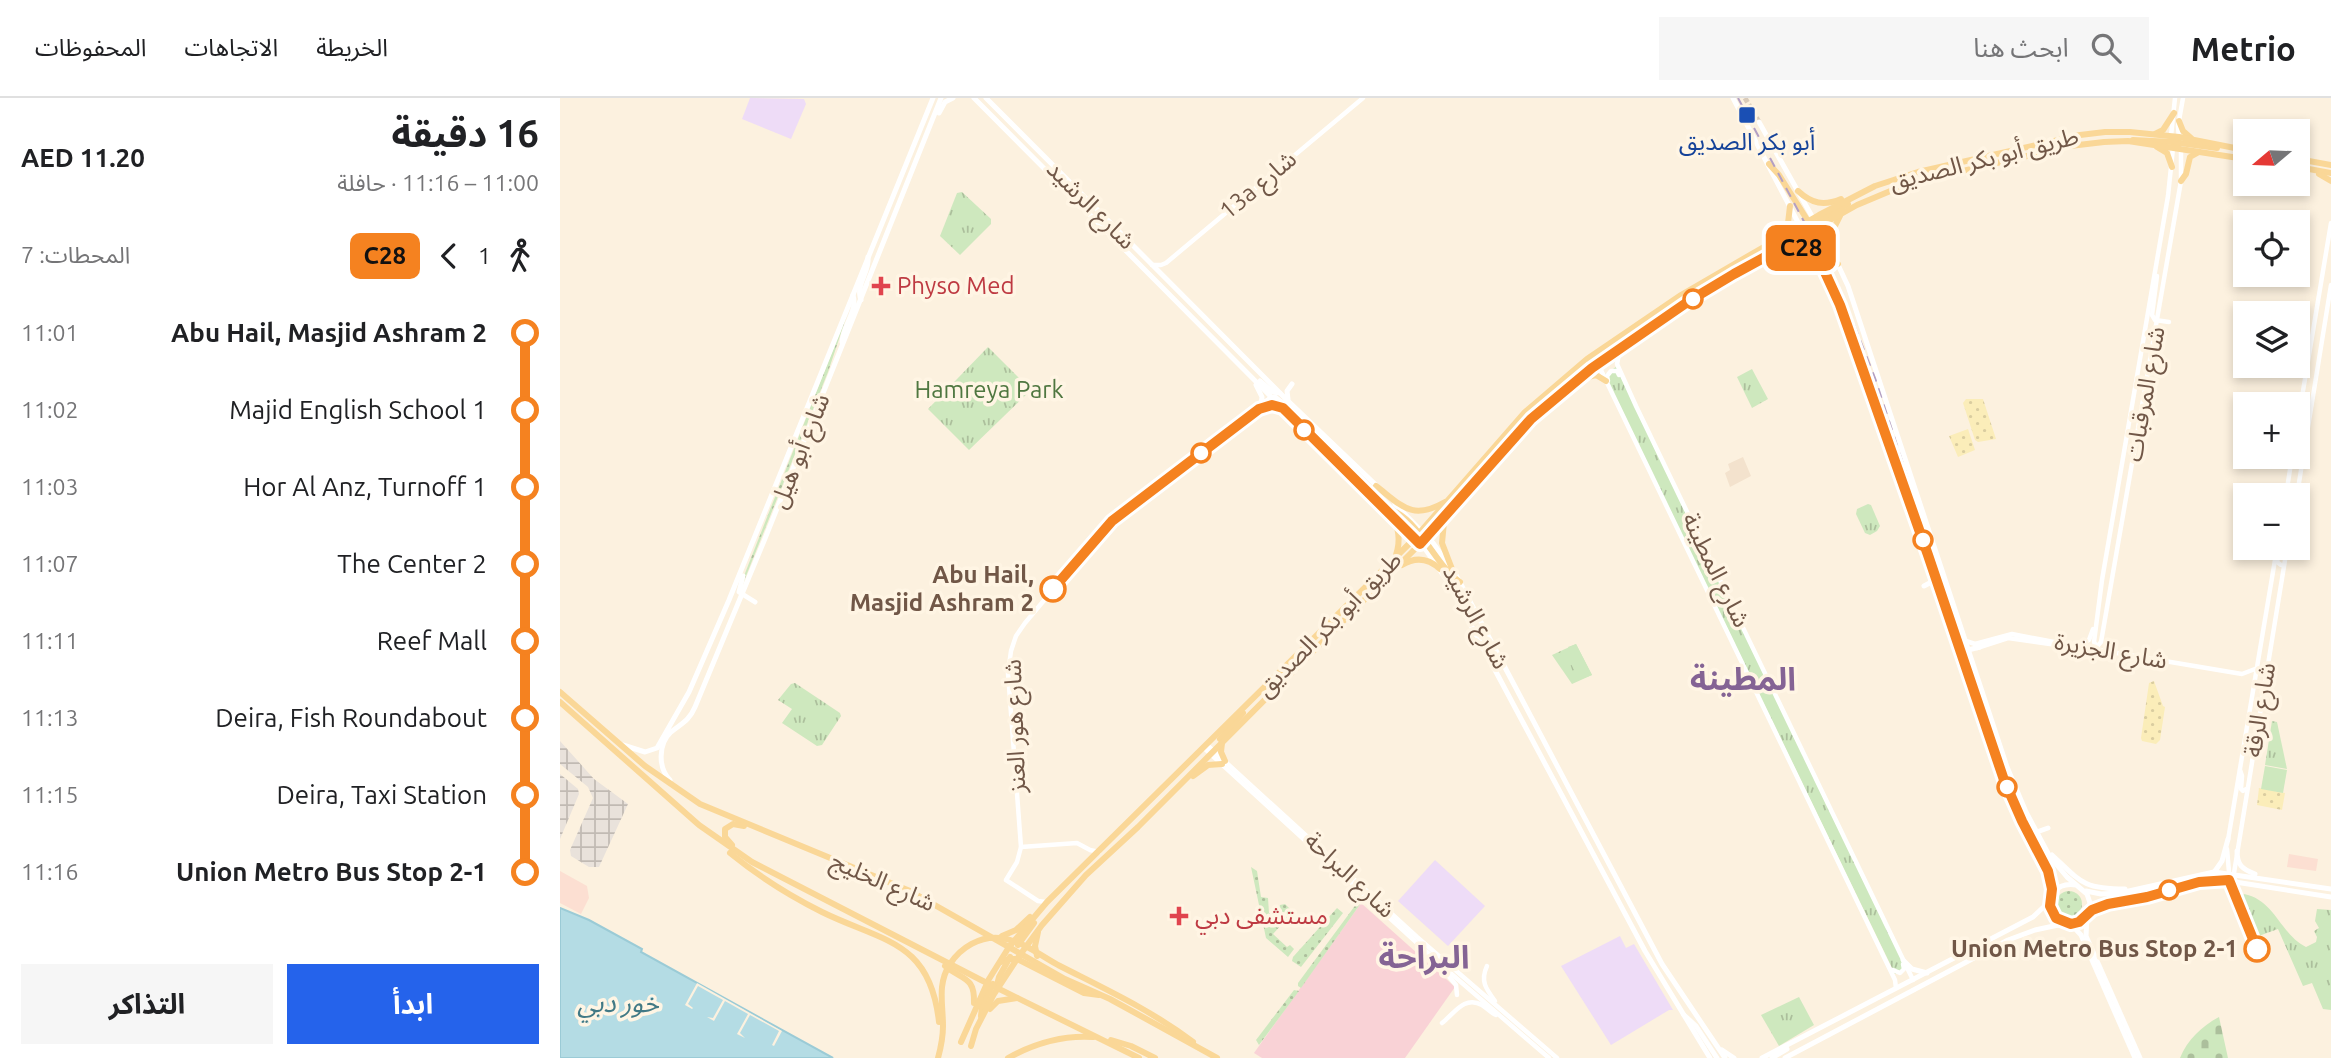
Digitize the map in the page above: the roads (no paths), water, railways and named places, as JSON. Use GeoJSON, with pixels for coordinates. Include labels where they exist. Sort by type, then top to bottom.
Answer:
{"type":"FeatureCollection","features":[{"type":"Feature","properties":{"kind":"main road"},"geometry":{"type":"LineString","coordinates":[[843,345],[843,334],[859,296],[869,262],[867,257],[935,98]]}},
{"type":"Feature","properties":{"kind":"main road"},"geometry":{"type":"LineString","coordinates":[[932,120],[931,111],[935,98]]}},
{"type":"Feature","properties":{"kind":"main road"},"geometry":{"type":"LineString","coordinates":[[932,120],[945,102],[953,98]]}},
{"type":"Feature","properties":{"kind":"main road"},"geometry":{"type":"LineString","coordinates":[[966,98],[986,110]]}},
{"type":"Feature","properties":{"kind":"main road","name":"شارع الرشيد"},"geometry":{"type":"LineString","coordinates":[[974,98],[1228,355],[1253,379],[1300,412],[1376,486],[1418,534]]}},
{"type":"Feature","properties":{"kind":"main road","name":"شارع الرشيد"},"geometry":{"type":"LineString","coordinates":[[986,98],[1151,264],[1275,396],[1283,408],[1391,514],[1418,534]]}},
{"type":"Feature","properties":{"kind":"main road"},"geometry":{"type":"LineString","coordinates":[[1733,98],[1818,257],[1840,305],[1860,370],[2014,804],[2048,871],[2052,913],[2081,935],[2138,1058]]}},
{"type":"Feature","properties":{"kind":"main road"},"geometry":{"type":"LineString","coordinates":[[2150,134],[2163,130],[2174,113]]}},
{"type":"Feature","properties":{"kind":"main road","name":"شارع أبو هيل"},"geometry":{"type":"LineString","coordinates":[[614,740],[639,751],[655,750],[690,692],[914,172],[932,120]]}},
{"type":"Feature","properties":{"kind":"main road"},"geometry":{"type":"LineString","coordinates":[[2179,121],[2183,131],[2192,139]]}},
{"type":"Feature","properties":{"kind":"main road"},"geometry":{"type":"LineString","coordinates":[[1759,122],[1798,191],[1829,256],[1838,264]]}},
{"type":"Feature","properties":{"kind":"main road"},"geometry":{"type":"LineString","coordinates":[[910,138],[919,132]]}},
{"type":"Feature","properties":{"kind":"main road","name":"طريق أبو بكر الصديق"},"geometry":{"type":"LineString","coordinates":[[1858,195],[1885,182],[1918,172],[2080,135],[2118,132],[2150,134],[2201,152],[2233,157]]}},
{"type":"Feature","properties":{"kind":"main road"},"geometry":{"type":"LineString","coordinates":[[2128,141],[2139,139],[2233,149]]}},
{"type":"Feature","properties":{"kind":"main road","name":"طريق أبو بكر الصديق"},"geometry":{"type":"LineString","coordinates":[[993,982],[1008,972],[1013,955],[1036,914],[1047,902],[1137,815],[1223,741],[1446,517],[1524,426],[1598,364],[1704,291],[1776,251],[1813,224],[1880,194],[1920,181],[2070,146],[2128,141],[2152,144],[2192,139],[2233,147]]}},
{"type":"Feature","properties":{"kind":"main road"},"geometry":{"type":"LineString","coordinates":[[2152,144],[2167,153],[2172,167]]}},
{"type":"Feature","properties":{"kind":"main road"},"geometry":{"type":"LineString","coordinates":[[2181,181],[2186,174],[2190,157],[2201,152]]}},
{"type":"Feature","properties":{"kind":"main road"},"geometry":{"type":"LineString","coordinates":[[2310,161],[2331,164]]}},
{"type":"Feature","properties":{"kind":"main road"},"geometry":{"type":"LineString","coordinates":[[1769,164],[1831,250],[1838,264],[1856,309],[1873,368],[2007,767],[2036,833],[2060,871],[2084,890],[2108,894],[2214,872],[2331,889]]}},
{"type":"Feature","properties":{"kind":"main road"},"geometry":{"type":"LineString","coordinates":[[2310,170],[2331,173]]}},
{"type":"Feature","properties":{"kind":"main road"},"geometry":{"type":"LineString","coordinates":[[2310,171],[2331,181]]}},
{"type":"Feature","properties":{"kind":"main road"},"geometry":{"type":"LineString","coordinates":[[1798,191],[1811,201],[1821,204],[1858,195]]}},
{"type":"Feature","properties":{"kind":"main road"},"geometry":{"type":"LineString","coordinates":[[1813,224],[1858,195]]}},
{"type":"Feature","properties":{"kind":"main road"},"geometry":{"type":"LineString","coordinates":[[1781,236],[1788,223],[1790,206]]}},
{"type":"Feature","properties":{"kind":"main road"},"geometry":{"type":"LineString","coordinates":[[1831,250],[1832,232],[1840,214]]}},
{"type":"Feature","properties":{"kind":"main road","name":"طريق أبو بكر الصديق"},"geometry":{"type":"LineString","coordinates":[[993,982],[998,965],[1013,955],[1086,875],[1182,782],[1241,717],[1244,708],[1418,534],[1525,412],[1609,343],[1781,236],[1803,230],[1813,224]]}},
{"type":"Feature","properties":{"kind":"main road"},"geometry":{"type":"LineString","coordinates":[[1761,259],[1803,230]]}},
{"type":"Feature","properties":{"kind":"main road"},"geometry":{"type":"LineString","coordinates":[[1776,251],[1800,247],[1818,257]]}},
{"type":"Feature","properties":{"kind":"main road"},"geometry":{"type":"LineString","coordinates":[[1704,291],[1724,275],[1724,270]]}},
{"type":"Feature","properties":{"kind":"main road","name":"شارع أبو هيل"},"geometry":{"type":"LineString","coordinates":[[679,790],[662,770],[663,748],[670,734],[687,722],[695,707],[843,345],[859,296]]}},
{"type":"Feature","properties":{"kind":"main road"},"geometry":{"type":"LineString","coordinates":[[1598,364],[1598,358],[1609,343]]}},
{"type":"Feature","properties":{"kind":"main road"},"geometry":{"type":"LineString","coordinates":[[1228,355],[1243,364],[1275,396],[1332,445]]}},
{"type":"Feature","properties":{"kind":"main road"},"geometry":{"type":"LineString","coordinates":[[1573,383],[1592,375],[1600,376],[1606,381]]}},
{"type":"Feature","properties":{"kind":"main road"},"geometry":{"type":"LineString","coordinates":[[1253,379],[1262,397],[1259,409]]}},
{"type":"Feature","properties":{"kind":"main road"},"geometry":{"type":"LineString","coordinates":[[1292,384],[1287,396],[1300,412]]}},
{"type":"Feature","properties":{"kind":"main road"},"geometry":{"type":"LineString","coordinates":[[1259,409],[1275,396]]}},
{"type":"Feature","properties":{"kind":"main road"},"geometry":{"type":"LineString","coordinates":[[1259,409],[1272,405],[1283,408]]}},
{"type":"Feature","properties":{"kind":"main road"},"geometry":{"type":"LineString","coordinates":[[1376,486],[1414,512],[1429,510],[1449,499]]}},
{"type":"Feature","properties":{"kind":"main road"},"geometry":{"type":"LineString","coordinates":[[1385,508],[1396,512],[1460,582]]}},
{"type":"Feature","properties":{"kind":"main road"},"geometry":{"type":"LineString","coordinates":[[1391,514],[1399,531],[1396,557]]}},
{"type":"Feature","properties":{"kind":"main road"},"geometry":{"type":"LineString","coordinates":[[1446,517],[1442,543],[1452,569]]}},
{"type":"Feature","properties":{"kind":"main road","name":"شارع الرشيد"},"geometry":{"type":"LineString","coordinates":[[1424,540],[1452,569],[1460,582],[1659,958],[1725,1058]]}},
{"type":"Feature","properties":{"kind":"main road","name":"شارع الرشيد"},"geometry":{"type":"LineString","coordinates":[[1424,540],[1634,931],[1708,1057]]}},
{"type":"Feature","properties":{"kind":"main road"},"geometry":{"type":"LineString","coordinates":[[1394,570],[1416,559],[1427,560],[1440,569]]}},
{"type":"Feature","properties":{"kind":"main road"},"geometry":{"type":"LineString","coordinates":[[746,560],[738,590],[742,596],[755,602]]}},
{"type":"Feature","properties":{"kind":"main road"},"geometry":{"type":"LineString","coordinates":[[1936,578],[1941,579],[1958,618]]}},
{"type":"Feature","properties":{"kind":"main road"},"geometry":{"type":"LineString","coordinates":[[1924,586],[1936,578]]}},
{"type":"Feature","properties":{"kind":"main road"},"geometry":{"type":"LineString","coordinates":[[1947,611],[1954,621],[1964,648],[1968,650]]}},
{"type":"Feature","properties":{"kind":"main road"},"geometry":{"type":"LineString","coordinates":[[1473,627],[1481,631],[1505,670]]}},
{"type":"Feature","properties":{"kind":"main road"},"geometry":{"type":"LineString","coordinates":[[1968,650],[1980,646]]}},
{"type":"Feature","properties":{"kind":"main road","name":"شارع الخليج"},"geometry":{"type":"LineString","coordinates":[[560,692],[614,740],[679,790],[716,812],[904,888],[990,936],[1013,955],[1101,995],[1217,1058]]}},
{"type":"Feature","properties":{"kind":"main road"},"geometry":{"type":"LineString","coordinates":[[690,692],[682,717],[686,718],[695,707]]}},
{"type":"Feature","properties":{"kind":"main road","name":"شارع الخليج"},"geometry":{"type":"LineString","coordinates":[[560,702],[711,834],[752,862],[1139,1058]]}},
{"type":"Feature","properties":{"kind":"main road"},"geometry":{"type":"LineString","coordinates":[[1182,782],[1208,765],[1224,762],[1220,749],[1223,741]]}},
{"type":"Feature","properties":{"kind":"main road"},"geometry":{"type":"LineString","coordinates":[[1169,795],[1211,750]]}},
{"type":"Feature","properties":{"kind":"main road"},"geometry":{"type":"LineString","coordinates":[[2014,804],[2031,830],[2036,833]]}},
{"type":"Feature","properties":{"kind":"main road"},"geometry":{"type":"LineString","coordinates":[[1118,845],[1139,821],[1137,815]]}},
{"type":"Feature","properties":{"kind":"main road"},"geometry":{"type":"LineString","coordinates":[[786,840],[773,838],[737,824],[729,825],[724,833],[731,844],[788,881]]}},
{"type":"Feature","properties":{"kind":"main road"},"geometry":{"type":"LineString","coordinates":[[2036,833],[2048,828]]}},
{"type":"Feature","properties":{"kind":"main road"},"geometry":{"type":"LineString","coordinates":[[711,834],[739,860],[789,893],[827,915],[896,944],[915,960],[934,992],[939,1029],[938,1057]]}},
{"type":"Feature","properties":{"kind":"main road"},"geometry":{"type":"LineString","coordinates":[[2214,872],[2222,861],[2228,839]]}},
{"type":"Feature","properties":{"kind":"main road"},"geometry":{"type":"LineString","coordinates":[[2045,850],[2076,878],[2088,885],[2105,889],[2139,889]]}},
{"type":"Feature","properties":{"kind":"main road"},"geometry":{"type":"LineString","coordinates":[[2237,850],[2237,861],[2241,867],[2260,878]]}},
{"type":"Feature","properties":{"kind":"main road"},"geometry":{"type":"LineString","coordinates":[[2231,873],[2232,881]]}},
{"type":"Feature","properties":{"kind":"main road"},"geometry":{"type":"LineString","coordinates":[[1785,1058],[2008,940],[2035,930],[2079,922],[2108,904],[2216,879],[2331,897]]}},
{"type":"Feature","properties":{"kind":"main road"},"geometry":{"type":"LineString","coordinates":[[1762,1058],[2033,918],[2063,886],[2076,885]]}},
{"type":"Feature","properties":{"kind":"main road"},"geometry":{"type":"LineString","coordinates":[[2084,890],[2089,898],[2086,936],[2138,1058]]}},
{"type":"Feature","properties":{"kind":"main road"},"geometry":{"type":"LineString","coordinates":[[990,936],[1013,933],[1036,914]]}},
{"type":"Feature","properties":{"kind":"main road"},"geometry":{"type":"LineString","coordinates":[[1042,925],[1036,940],[1036,954],[1041,962],[1058,971],[1065,979]]}},
{"type":"Feature","properties":{"kind":"main road"},"geometry":{"type":"LineString","coordinates":[[1634,931],[1652,957],[1659,958]]}},
{"type":"Feature","properties":{"kind":"main road"},"geometry":{"type":"LineString","coordinates":[[938,1057],[943,1027],[943,980],[951,962],[966,947],[984,939],[1008,939],[1135,1003],[1210,1058]]}},
{"type":"Feature","properties":{"kind":"main road"},"geometry":{"type":"LineString","coordinates":[[998,965],[1013,955]]}},
{"type":"Feature","properties":{"kind":"main road"},"geometry":{"type":"LineString","coordinates":[[961,1042],[974,1008],[1013,955]]}},
{"type":"Feature","properties":{"kind":"main road"},"geometry":{"type":"LineString","coordinates":[[1013,955],[1084,993],[1101,995]]}},
{"type":"Feature","properties":{"kind":"main road"},"geometry":{"type":"LineString","coordinates":[[1903,960],[1912,969],[1927,973]]}},
{"type":"Feature","properties":{"kind":"main road"},"geometry":{"type":"LineString","coordinates":[[944,961],[946,969],[965,978],[972,985],[974,1008]]}},
{"type":"Feature","properties":{"kind":"main road"},"geometry":{"type":"LineString","coordinates":[[971,1046],[993,982],[1008,972]]}},
{"type":"Feature","properties":{"kind":"main road"},"geometry":{"type":"LineString","coordinates":[[1890,1001],[1911,986],[1913,980]]}},
{"type":"Feature","properties":{"kind":"main road"},"geometry":{"type":"LineString","coordinates":[[982,1018],[996,1002],[1018,998]]}},
{"type":"Feature","properties":{"kind":"main road"},"geometry":{"type":"LineString","coordinates":[[1682,1013],[1693,1023],[1717,1058]]}},
{"type":"Feature","properties":{"kind":"main road"},"geometry":{"type":"LineString","coordinates":[[1008,1058],[1040,1043],[1073,1037],[1106,1039],[1155,1058]]}},
{"type":"Feature","properties":{"kind":"main road"},"geometry":{"type":"LineString","coordinates":[[1717,1046],[1734,1058]]}},
{"type":"Feature","properties":{"kind":"main road"},"geometry":{"type":"LineString","coordinates":[[1756,1058],[1772,1055]]}},
{"type":"Feature","properties":{"kind":"street","name":"13a شارع"},"geometry":{"type":"LineString","coordinates":[[1151,264],[1158,266],[1166,263],[1363,98]]}},
{"type":"Feature","properties":{"kind":"street"},"geometry":{"type":"LineString","coordinates":[[2175,98],[2176,142]]}},
{"type":"Feature","properties":{"kind":"street"},"geometry":{"type":"LineString","coordinates":[[2176,142],[2183,98]]}},
{"type":"Feature","properties":{"kind":"street","name":"شارع المرقبات"},"geometry":{"type":"LineString","coordinates":[[2099,651],[2094,642],[2102,580],[2176,142]]}},
{"type":"Feature","properties":{"kind":"street","name":"شارع المرقبات"},"geometry":{"type":"LineString","coordinates":[[2099,651],[2181,181],[2176,142]]}},
{"type":"Feature","properties":{"kind":"street"},"geometry":{"type":"LineString","coordinates":[[2168,197],[2172,194],[2176,197],[2173,227]]}},
{"type":"Feature","properties":{"kind":"street"},"geometry":{"type":"LineString","coordinates":[[2303,392],[2331,223]]}},
{"type":"Feature","properties":{"kind":"street"},"geometry":{"type":"LineString","coordinates":[[2156,264],[2152,315],[2157,321],[2169,322]]}},
{"type":"Feature","properties":{"kind":"street"},"geometry":{"type":"LineString","coordinates":[[2299,483],[2331,285]]}},
{"type":"Feature","properties":{"kind":"street","name":"شارع المطينة"},"geometry":{"type":"LineString","coordinates":[[1620,348],[1617,363],[1636,406],[1913,980]]}},
{"type":"Feature","properties":{"kind":"street","name":"شارع المطينة"},"geometry":{"type":"LineString","coordinates":[[1598,364],[1897,983],[1895,989]]}},
{"type":"Feature","properties":{"kind":"street"},"geometry":{"type":"LineString","coordinates":[[1613,395],[1607,376],[1613,370],[1618,373],[1636,406]]}},
{"type":"Feature","properties":{"kind":"street","name":"شارع هور العنز"},"geometry":{"type":"LineString","coordinates":[[1047,902],[1040,902],[1006,880],[1015,868],[1021,847],[1008,673],[1016,636],[1104,529],[1259,409]]}},
{"type":"Feature","properties":{"kind":"street","name":"شارع الرقة"},"geometry":{"type":"LineString","coordinates":[[2231,873],[2228,839],[2275,560]]}},
{"type":"Feature","properties":{"kind":"street"},"geometry":{"type":"LineString","coordinates":[[2277,560],[2284,565]]}},
{"type":"Feature","properties":{"kind":"street","name":"شارع الرقة"},"geometry":{"type":"LineString","coordinates":[[2231,873],[2285,560]]}},
{"type":"Feature","properties":{"kind":"street"},"geometry":{"type":"LineString","coordinates":[[2102,580],[2096,629],[2099,632],[2102,631],[2106,615]]}},
{"type":"Feature","properties":{"kind":"street"},"geometry":{"type":"LineString","coordinates":[[2267,597],[2270,595],[2275,598],[2273,624]]}},
{"type":"Feature","properties":{"kind":"street"},"geometry":{"type":"LineString","coordinates":[[2080,646],[2089,640],[2097,618]]}},
{"type":"Feature","properties":{"kind":"street"},"geometry":{"type":"LineString","coordinates":[[2105,622],[2104,642],[2112,652]]}},
{"type":"Feature","properties":{"kind":"street","name":"شارع الجزيرة"},"geometry":{"type":"LineString","coordinates":[[1966,641],[1975,644],[2012,634],[2244,676],[2253,684]]}},
{"type":"Feature","properties":{"kind":"street","name":"شارع الجزيرة"},"geometry":{"type":"LineString","coordinates":[[1980,646],[2012,638],[2242,674],[2251,672],[2256,667]]}},
{"type":"Feature","properties":{"kind":"street"},"geometry":{"type":"LineString","coordinates":[[1971,657],[1980,646]]}},
{"type":"Feature","properties":{"kind":"street","name":"شارع البراحة"},"geometry":{"type":"LineString","coordinates":[[1211,750],[1417,937],[1558,1058]]}},
{"type":"Feature","properties":{"kind":"street","name":"شارع البراحة"},"geometry":{"type":"LineString","coordinates":[[1224,762],[1254,793],[1440,964],[1549,1058]]}},
{"type":"Feature","properties":{"kind":"street"},"geometry":{"type":"LineString","coordinates":[[2239,770],[2242,776],[2241,789],[2246,789]]}},
{"type":"Feature","properties":{"kind":"street"},"geometry":{"type":"LineString","coordinates":[[1254,793],[1255,800]]}},
{"type":"Feature","properties":{"kind":"street"},"geometry":{"type":"LineString","coordinates":[[1021,847],[1079,843],[1087,849],[1100,852]]}},
{"type":"Feature","properties":{"kind":"street"},"geometry":{"type":"LineString","coordinates":[[1087,849],[1090,861]]}},
{"type":"Feature","properties":{"kind":"street"},"geometry":{"type":"LineString","coordinates":[[1876,939],[1897,973],[1903,971],[1904,967],[1896,946]]}},
{"type":"Feature","properties":{"kind":"street"},"geometry":{"type":"LineString","coordinates":[[1440,964],[1456,985],[1457,995]]}},
{"type":"Feature","properties":{"kind":"street"},"geometry":{"type":"LineString","coordinates":[[1487,966],[1485,986],[1502,1010]]}},
{"type":"Feature","properties":{"kind":"street"},"geometry":{"type":"LineString","coordinates":[[1442,1023],[1460,1006],[1470,1002],[1481,1004],[1501,1017]]}},
{"type":"Feature","properties":{"kind":"water","name":"خور دبي"},"geometry":{"type":"Polygon","coordinates":[[[560,908],[589,920],[642,949],[641,952],[833,1058],[560,1058],[560,908]]]}},
{"type":"Feature","properties":{"kind":"tunnel"},"geometry":{"type":"LineString","coordinates":[[1745,98],[1759,122]]}},
{"type":"Feature","properties":{"kind":"railway"},"geometry":{"type":"LineString","coordinates":[[1738,98],[1840,289],[1875,378],[1908,479]]}},
{"type":"Feature","properties":{"kind":"place","name":"أبو بكر الصديق"},"geometry":{"type":"Point","coordinates":[1747,115]}},
{"type":"Feature","properties":{"kind":"place","name":"Physo Med"},"geometry":{"type":"Point","coordinates":[881,286]}},
{"type":"Feature","properties":{"kind":"place","name":"Abu Hail, Masjid Ashram 2"},"geometry":{"type":"Point","coordinates":[1053,589]}},
{"type":"Feature","properties":{"kind":"place","name":"مستشفى دبي"},"geometry":{"type":"Point","coordinates":[1179,916]}},
{"type":"Feature","properties":{"kind":"place","name":"Union Metro Bus Stop 2-1"},"geometry":{"type":"Point","coordinates":[2257,949]}},
{"type":"Feature","properties":{"kind":"district","name":"المطينة"},"geometry":{"type":"Point","coordinates":[1743,679]}},
{"type":"Feature","properties":{"kind":"district","name":"البراحة"},"geometry":{"type":"Point","coordinates":[1424,957]}},
{"type":"Feature","properties":{"kind":"park label","name":"Hamreya Park"},"geometry":{"type":"Point","coordinates":[989,390]}}]}
